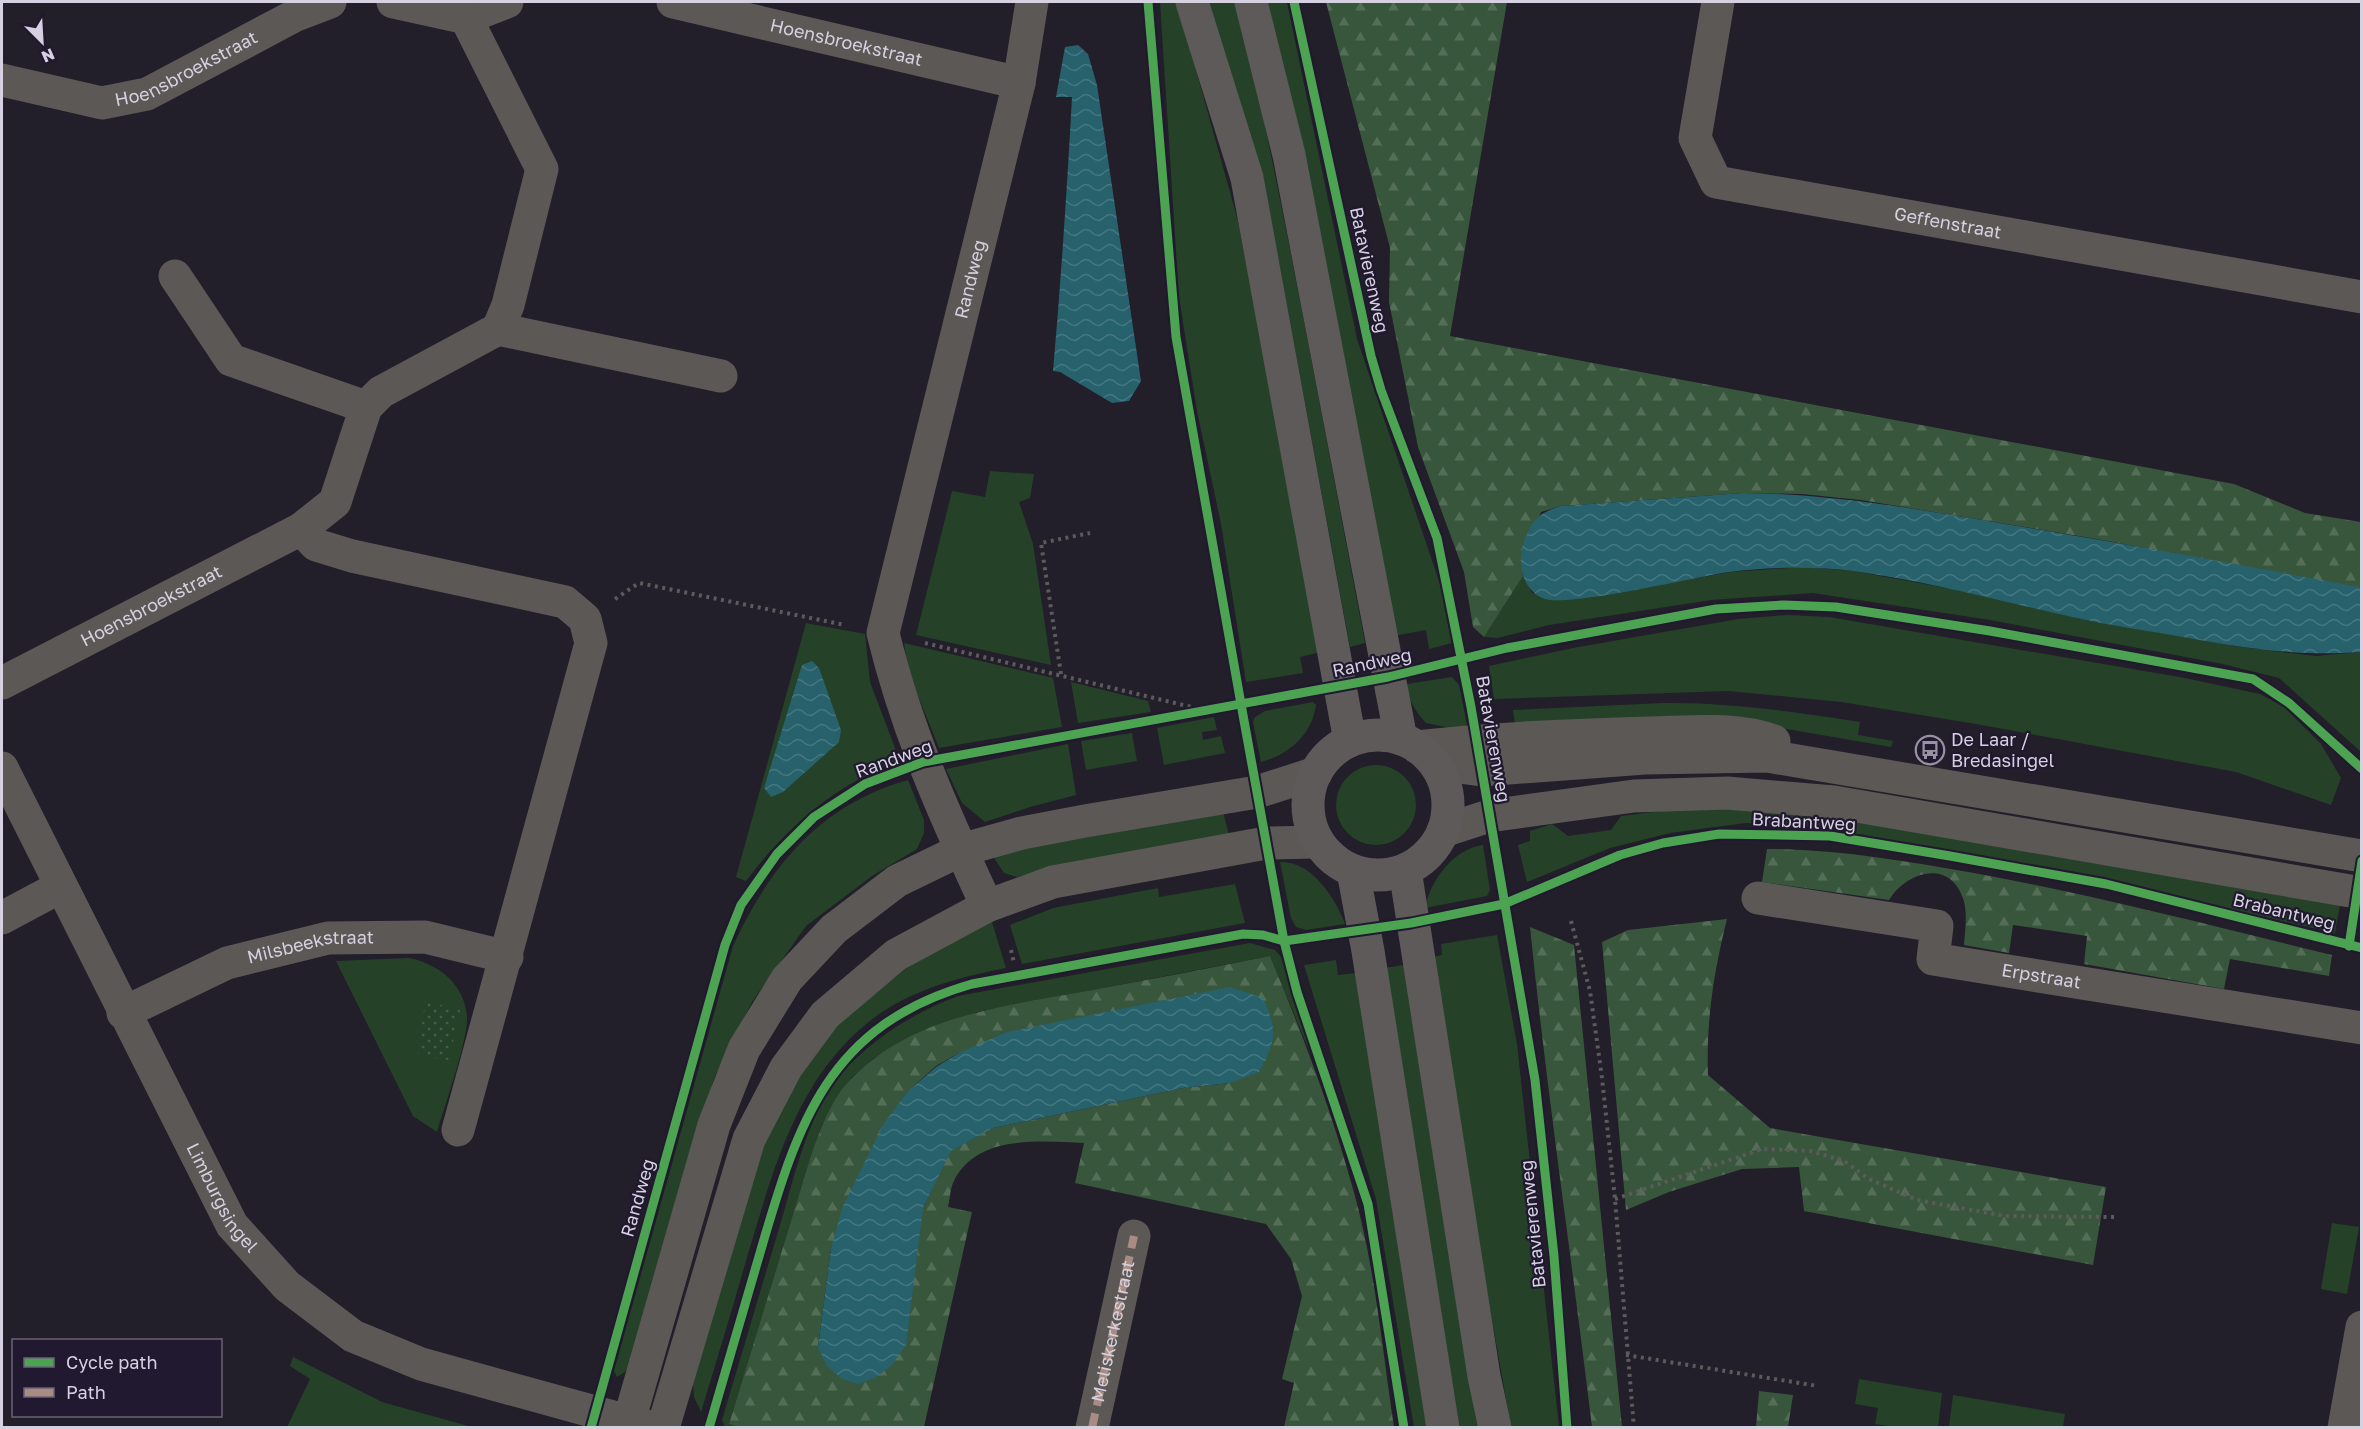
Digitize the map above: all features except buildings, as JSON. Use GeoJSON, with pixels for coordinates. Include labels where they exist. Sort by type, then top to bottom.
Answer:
{"type":"FeatureCollection","features":[{"type":"Feature","properties":{"kind":"main road"},"geometry":{"type":"LineString","coordinates":[[1192,2],[1247,178],[1350,741]]}},
{"type":"Feature","properties":{"kind":"main road"},"geometry":{"type":"LineString","coordinates":[[1251,2],[1289,155],[1418,750],[1445,785],[1448,808],[1443,831],[1427,854],[1405,870],[1379,875],[1353,871],[1334,859],[1318,842],[1308,812],[1308,795],[1316,772],[1336,749],[1350,741],[1383,735],[1418,750]]}},
{"type":"Feature","properties":{"kind":"main road"},"geometry":{"type":"LineString","coordinates":[[1405,870],[1416,954],[1484,1376],[1495,1428]]}},
{"type":"Feature","properties":{"kind":"main road"},"geometry":{"type":"LineString","coordinates":[[1353,871],[1370,963],[1443,1428]]}},
{"type":"Feature","properties":{"kind":"street","name":"Hoensbroekstraat"},"geometry":{"type":"LineString","coordinates":[[2,80],[102,103],[147,94],[292,8],[330,2]]}},
{"type":"Feature","properties":{"kind":"street"},"geometry":{"type":"LineString","coordinates":[[393,2],[466,18],[507,2]]}},
{"type":"Feature","properties":{"kind":"street","name":"Hoensbroekstraat"},"geometry":{"type":"LineString","coordinates":[[674,2],[1019,83]]}},
{"type":"Feature","properties":{"kind":"street","name":"Randweg"},"geometry":{"type":"LineString","coordinates":[[987,906],[916,746],[895,682],[883,633],[1019,83],[1032,2]]}},
{"type":"Feature","properties":{"kind":"street","name":"Geffenstraat"},"geometry":{"type":"LineString","coordinates":[[1718,2],[1695,138],[1716,182],[2361,297]]}},
{"type":"Feature","properties":{"kind":"street"},"geometry":{"type":"LineString","coordinates":[[176,276],[231,360],[366,407],[381,392],[498,329],[508,305],[542,169],[466,18]]}},
{"type":"Feature","properties":{"kind":"street"},"geometry":{"type":"LineString","coordinates":[[498,329],[721,376]]}},
{"type":"Feature","properties":{"kind":"street","name":"Hoensbroekstraat"},"geometry":{"type":"LineString","coordinates":[[2,683],[301,529],[335,502],[366,407]]}},
{"type":"Feature","properties":{"kind":"street"},"geometry":{"type":"LineString","coordinates":[[301,529],[316,545],[352,556],[565,602],[585,619],[591,643],[458,1130]]}},
{"type":"Feature","properties":{"kind":"street"},"geometry":{"type":"LineString","coordinates":[[1418,750],[1482,770],[1645,758],[1767,756],[2361,856]]}},
{"type":"Feature","properties":{"kind":"street","name":"Limburgsingel"},"geometry":{"type":"LineString","coordinates":[[2,768],[123,1013],[232,1225],[287,1286],[353,1336],[421,1364],[637,1425]]}},
{"type":"Feature","properties":{"kind":"street"},"geometry":{"type":"LineString","coordinates":[[637,1425],[714,1125],[744,1049],[787,978],[834,929],[897,881],[961,850],[1032,831],[1257,792],[1316,772]]}},
{"type":"Feature","properties":{"kind":"street","name":"Brabantweg"},"geometry":{"type":"LineString","coordinates":[[1443,831],[1489,816],[1634,796],[1726,793],[1834,802],[2361,893]]}},
{"type":"Feature","properties":{"kind":"street"},"geometry":{"type":"LineString","coordinates":[[663,1428],[749,1139],[786,1068],[825,1015],[896,955],[987,906],[1053,882],[1266,843],[1318,842]]}},
{"type":"Feature","properties":{"kind":"street"},"geometry":{"type":"LineString","coordinates":[[2,918],[60,887]]}},
{"type":"Feature","properties":{"kind":"street","name":"Erpstraat"},"geometry":{"type":"LineString","coordinates":[[1758,898],[1936,926],[1933,959],[2361,1028]]}},
{"type":"Feature","properties":{"kind":"street","name":"Milsbeekstraat"},"geometry":{"type":"LineString","coordinates":[[123,1013],[227,963],[328,938],[425,937],[507,957]]}},
{"type":"Feature","properties":{"kind":"street","name":"Meliskerkestraat"},"geometry":{"type":"LineString","coordinates":[[1092,1428],[1134,1236]]}},
{"type":"Feature","properties":{"kind":"street"},"geometry":{"type":"LineString","coordinates":[[2344,1428],[2361,1327]]}},
{"type":"Feature","properties":{"kind":"path"},"geometry":{"type":"LineString","coordinates":[[1061,674],[1041,543],[1090,533]]}},
{"type":"Feature","properties":{"kind":"path"},"geometry":{"type":"LineString","coordinates":[[585,619],[639,583],[883,633],[1209,710]]}},
{"type":"Feature","properties":{"kind":"path"},"geometry":{"type":"LineString","coordinates":[[1182,714],[1209,710]]}},
{"type":"Feature","properties":{"kind":"path"},"geometry":{"type":"LineString","coordinates":[[1571,921],[1590,991],[1615,1199],[1626,1355],[1634,1428]]}},
{"type":"Feature","properties":{"kind":"path"},"geometry":{"type":"LineString","coordinates":[[1011,950],[1014,963]]}},
{"type":"Feature","properties":{"kind":"path"},"geometry":{"type":"LineString","coordinates":[[1615,1199],[1762,1149],[1811,1152],[1844,1161],[1869,1179],[1917,1200],[2005,1216],[2066,1219],[2115,1217]]}},
{"type":"Feature","properties":{"kind":"path"},"geometry":{"type":"LineString","coordinates":[[1626,1355],[1818,1386]]}},
{"type":"Feature","properties":{"kind":"green space"},"geometry":{"type":"Polygon","coordinates":[[[1160,2],[1177,2],[1238,221],[1321,652],[1300,657],[1303,673],[1246,682],[1221,524],[1197,411],[1179,297],[1160,2]]]}},
{"type":"Feature","properties":{"kind":"green space"},"geometry":{"type":"Polygon","coordinates":[[[1209,2],[1238,2],[1256,82],[1365,643],[1350,647],[1279,262],[1209,2]]]}},
{"type":"Feature","properties":{"kind":"green space"},"geometry":{"type":"Polygon","coordinates":[[[1268,2],[1287,2],[1357,339],[1440,584],[1452,643],[1429,649],[1426,630],[1393,636],[1268,2]]]}},
{"type":"Feature","properties":{"kind":"green space"},"geometry":{"type":"Polygon","coordinates":[[[1326,2],[1507,2],[1450,336],[2234,484],[2305,513],[2361,522],[2361,589],[2097,539],[1861,500],[1802,494],[1743,493],[1561,506],[1541,512],[1521,562],[1523,576],[1484,637],[1473,627],[1464,572],[1418,447],[1389,302],[1390,248],[1326,2]]]}},
{"type":"Feature","properties":{"kind":"green space"},"geometry":{"type":"Polygon","coordinates":[[[990,471],[1034,474],[1030,498],[1019,502],[1033,544],[1051,665],[916,635],[952,491],[985,497],[990,471]]]}},
{"type":"Feature","properties":{"kind":"green space"},"geometry":{"type":"Polygon","coordinates":[[[1803,567],[1853,571],[1952,589],[2233,646],[2316,656],[2361,652],[2361,752],[2279,678],[2223,664],[1990,620],[1813,593],[1711,600],[1549,625],[1498,638],[1484,637],[1523,576],[1532,593],[1587,597],[1731,572],[1803,567]]]}},
{"type":"Feature","properties":{"kind":"green space"},"geometry":{"type":"Polygon","coordinates":[[[1787,615],[1829,617],[2185,678],[2260,694],[2284,707],[2321,744],[2341,778],[2331,805],[2236,772],[1976,724],[1841,702],[1728,691],[1494,699],[1489,666],[1573,648],[1738,619],[1787,615]]]}},
{"type":"Feature","properties":{"kind":"green space"},"geometry":{"type":"Polygon","coordinates":[[[806,623],[865,634],[870,682],[900,761],[854,782],[814,809],[778,843],[746,881],[736,877],[806,623]]]}},
{"type":"Feature","properties":{"kind":"green space"},"geometry":{"type":"Polygon","coordinates":[[[904,643],[1053,678],[1062,727],[939,748],[908,671],[904,643]]]}},
{"type":"Feature","properties":{"kind":"green space"},"geometry":{"type":"Polygon","coordinates":[[[1452,677],[1459,685],[1467,725],[1459,730],[1426,723],[1413,705],[1407,690],[1407,684],[1452,677]]]}},
{"type":"Feature","properties":{"kind":"green space"},"geometry":{"type":"Polygon","coordinates":[[[1071,682],[1148,701],[1151,712],[1078,723],[1071,682]]]}},
{"type":"Feature","properties":{"kind":"green space"},"geometry":{"type":"Polygon","coordinates":[[[1313,702],[1316,705],[1314,716],[1304,734],[1289,749],[1261,762],[1253,722],[1255,717],[1265,711],[1313,702]]]}},
{"type":"Feature","properties":{"kind":"green space"},"geometry":{"type":"Polygon","coordinates":[[[1663,703],[1737,706],[1860,722],[1858,735],[1893,741],[1891,747],[1752,723],[1515,726],[1513,710],[1663,703]]]}},
{"type":"Feature","properties":{"kind":"green space"},"geometry":{"type":"Polygon","coordinates":[[[1214,717],[1217,730],[1202,732],[1203,740],[1221,736],[1225,753],[1164,765],[1157,728],[1214,717]]]}},
{"type":"Feature","properties":{"kind":"green space"},"geometry":{"type":"Polygon","coordinates":[[[1132,733],[1137,761],[1086,770],[1081,741],[1132,733]]]}},
{"type":"Feature","properties":{"kind":"green space"},"geometry":{"type":"Polygon","coordinates":[[[1068,744],[1076,795],[985,822],[962,803],[946,769],[1068,744]]]}},
{"type":"Feature","properties":{"kind":"green space"},"geometry":{"type":"Polygon","coordinates":[[[1376,765],[1391,768],[1404,777],[1413,790],[1416,805],[1413,820],[1404,833],[1391,842],[1376,845],[1361,842],[1348,833],[1339,820],[1336,805],[1339,790],[1348,777],[1361,768],[1376,765]]]}},
{"type":"Feature","properties":{"kind":"green space"},"geometry":{"type":"Polygon","coordinates":[[[908,780],[924,820],[924,833],[917,849],[872,876],[806,926],[752,1002],[714,1078],[633,1359],[625,1372],[617,1377],[614,1371],[733,946],[764,890],[801,842],[849,805],[877,791],[908,780]]]}},
{"type":"Feature","properties":{"kind":"green space"},"geometry":{"type":"Polygon","coordinates":[[[1728,807],[1838,817],[2340,905],[2335,933],[2074,874],[1820,827],[1746,823],[1670,833],[1610,848],[1527,882],[1518,845],[1530,841],[1530,831],[1552,824],[1568,836],[1611,830],[1621,816],[1686,808],[1728,807]]]}},
{"type":"Feature","properties":{"kind":"green space"},"geometry":{"type":"Polygon","coordinates":[[[1223,812],[1229,835],[1079,861],[1017,877],[1004,873],[992,855],[1223,812]]]}},
{"type":"Feature","properties":{"kind":"green space"},"geometry":{"type":"Polygon","coordinates":[[[1483,845],[1490,890],[1487,896],[1425,908],[1432,887],[1445,868],[1462,853],[1483,845]]]}},
{"type":"Feature","properties":{"kind":"green space"},"geometry":{"type":"Polygon","coordinates":[[[1767,849],[1845,853],[1896,860],[1974,873],[2109,901],[2332,955],[2329,976],[2230,959],[2224,989],[2084,964],[2087,936],[2013,925],[2009,953],[1964,945],[1965,904],[1956,885],[1948,878],[1927,873],[1916,877],[1896,890],[1889,900],[1762,882],[1767,849]]]}},
{"type":"Feature","properties":{"kind":"green space"},"geometry":{"type":"Polygon","coordinates":[[[1280,862],[1302,867],[1312,874],[1329,893],[1345,924],[1306,930],[1296,927],[1291,918],[1280,862]]]}},
{"type":"Feature","properties":{"kind":"green space"},"geometry":{"type":"Polygon","coordinates":[[[1235,884],[1245,923],[1022,964],[1010,925],[1053,908],[1158,888],[1159,897],[1235,884]]]}},
{"type":"Feature","properties":{"kind":"green space"},"geometry":{"type":"Polygon","coordinates":[[[991,919],[1006,968],[936,986],[902,1000],[886,1010],[871,1020],[846,1043],[824,1069],[806,1097],[779,1157],[768,1189],[701,1412],[694,1397],[692,1375],[762,1142],[788,1087],[825,1035],[905,969],[991,919]]]}},
{"type":"Feature","properties":{"kind":"green space"},"geometry":{"type":"Polygon","coordinates":[[[1727,919],[1712,996],[1708,1035],[1708,1075],[1770,1128],[2106,1187],[2093,1265],[1804,1211],[1799,1167],[1742,1169],[1669,1192],[1626,1210],[1602,942],[1628,930],[1727,919]]]}},
{"type":"Feature","properties":{"kind":"green space"},"geometry":{"type":"Polygon","coordinates":[[[1530,927],[1574,945],[1622,1427],[1592,1427],[1530,927]]]}},
{"type":"Feature","properties":{"kind":"green space"},"geometry":{"type":"Polygon","coordinates":[[[1497,935],[1517,1044],[1559,1427],[1511,1427],[1428,958],[1442,955],[1441,944],[1497,935]]]}},
{"type":"Feature","properties":{"kind":"green space"},"geometry":{"type":"Polygon","coordinates":[[[1250,943],[1275,950],[1281,957],[1312,1057],[1270,956],[977,1012],[874,1058],[851,1078],[823,1123],[812,1152],[729,1424],[743,1427],[725,1427],[722,1420],[802,1149],[819,1108],[830,1089],[842,1073],[867,1048],[911,1018],[958,996],[1250,943]]]}},
{"type":"Feature","properties":{"kind":"green space"},"geometry":{"type":"Polygon","coordinates":[[[1270,956],[1326,1100],[1361,1218],[1377,1307],[1394,1427],[1284,1427],[1294,1383],[1282,1379],[1302,1296],[1291,1259],[1266,1224],[1075,1183],[1084,1143],[1048,1142],[1010,1144],[993,1148],[977,1156],[963,1167],[953,1183],[948,1207],[972,1212],[924,1427],[743,1428],[729,1424],[812,1152],[833,1103],[853,1077],[878,1056],[905,1039],[965,1016],[1028,1001],[1270,956]],[[959,1053],[936,1066],[906,1093],[883,1126],[831,1248],[818,1347],[923,1208],[950,1151],[993,1128],[1183,1088],[1230,1083],[959,1053]]]}},
{"type":"Feature","properties":{"kind":"green space"},"geometry":{"type":"Polygon","coordinates":[[[409,958],[430,965],[448,977],[461,994],[467,1016],[460,1056],[437,1132],[413,1116],[336,961],[409,958]]]}},
{"type":"Feature","properties":{"kind":"green space"},"geometry":{"type":"Polygon","coordinates":[[[1336,960],[1338,975],[1356,973],[1428,1427],[1414,1427],[1376,1199],[1304,965],[1336,960]]]}},
{"type":"Feature","properties":{"kind":"green space"},"geometry":{"type":"Polygon","coordinates":[[[1404,965],[1485,1427],[1459,1427],[1384,968],[1404,965]]]}},
{"type":"Feature","properties":{"kind":"green space"},"geometry":{"type":"Polygon","coordinates":[[[425,1001],[460,1010],[449,1060],[418,1056],[425,1001]]]}},
{"type":"Feature","properties":{"kind":"green space"},"geometry":{"type":"Polygon","coordinates":[[[2332,1223],[2359,1227],[2347,1294],[2321,1289],[2332,1223]]]}},
{"type":"Feature","properties":{"kind":"green space"},"geometry":{"type":"Polygon","coordinates":[[[293,1357],[382,1402],[472,1427],[287,1427],[310,1379],[290,1366],[293,1357]]]}},
{"type":"Feature","properties":{"kind":"green space"},"geometry":{"type":"Polygon","coordinates":[[[1859,1379],[1942,1393],[1938,1427],[1895,1427],[1875,1424],[1878,1408],[1855,1404],[1859,1379]]]}},
{"type":"Feature","properties":{"kind":"green space"},"geometry":{"type":"Polygon","coordinates":[[[1759,1391],[1793,1395],[1788,1427],[1756,1427],[1759,1391]]]}},
{"type":"Feature","properties":{"kind":"green space"},"geometry":{"type":"Polygon","coordinates":[[[1953,1395],[2065,1414],[2063,1427],[1949,1427],[1953,1395]]]}},
{"type":"Feature","properties":{"kind":"water"},"geometry":{"type":"Polygon","coordinates":[[[1078,45],[1088,54],[1097,85],[1141,381],[1129,401],[1112,403],[1060,372],[1053,371],[1072,97],[1056,97],[1065,47],[1078,45]]]}},
{"type":"Feature","properties":{"kind":"water"},"geometry":{"type":"Polygon","coordinates":[[[1743,493],[1842,499],[1907,508],[2138,546],[2359,587],[2362,589],[2361,652],[2290,652],[2219,643],[2094,622],[1961,591],[1838,569],[1744,570],[1605,595],[1558,600],[1545,599],[1537,595],[1526,582],[1521,565],[1525,539],[1534,521],[1554,508],[1743,493]]]}},
{"type":"Feature","properties":{"kind":"water"},"geometry":{"type":"Polygon","coordinates":[[[812,661],[819,668],[841,730],[839,742],[783,792],[771,797],[764,788],[802,665],[812,661]]]}},
{"type":"Feature","properties":{"kind":"water"},"geometry":{"type":"Polygon","coordinates":[[[1230,987],[1263,998],[1268,1009],[1273,1028],[1272,1044],[1259,1072],[1230,1083],[1183,1088],[993,1128],[951,1151],[923,1208],[906,1345],[891,1366],[875,1378],[858,1384],[842,1379],[827,1366],[818,1347],[831,1248],[843,1206],[883,1125],[906,1093],[936,1067],[959,1053],[1007,1032],[1230,987]]]}},
{"type":"Feature","properties":{"kind":"marked path"},"geometry":{"type":"LineString","coordinates":[[1092,1428],[1134,1236]]}},
{"type":"Feature","properties":{"kind":"cycle path"},"geometry":{"type":"LineString","coordinates":[[1148,2],[1176,337],[1241,704],[1284,941],[1297,992],[1368,1204],[1404,1428]]}},
{"type":"Feature","properties":{"kind":"cycle path","name":"Batavierenweg"},"geometry":{"type":"LineString","coordinates":[[1294,2],[1371,356],[1381,390],[1437,538],[1471,707],[1535,1080],[1554,1256],[1567,1428]]}},
{"type":"Feature","properties":{"kind":"cycle path"},"geometry":{"type":"LineString","coordinates":[[591,1428],[725,945],[741,905],[777,854],[814,817],[865,784],[923,762],[1388,677],[1507,648],[1716,609],[1784,605],[1836,607],[1990,631],[2253,679],[2289,703],[2362,769]]}},
{"type":"Feature","properties":{"kind":"cycle path"},"geometry":{"type":"LineString","coordinates":[[709,1428],[789,1161],[806,1121],[826,1085],[852,1053],[883,1025],[923,1002],[972,984],[1243,934],[1263,935],[1284,941],[1411,923],[1504,904],[1620,855],[1663,843],[1719,834],[1830,836],[1950,856],[2106,884],[2362,948]]}},
{"type":"Feature","properties":{"kind":"cycle path"},"geometry":{"type":"LineString","coordinates":[[2349,946],[2362,861]]}},
{"type":"Feature","properties":{"kind":"place","name":"De Laar / Bredasingel"},"geometry":{"type":"Point","coordinates":[1930,750]}}]}
